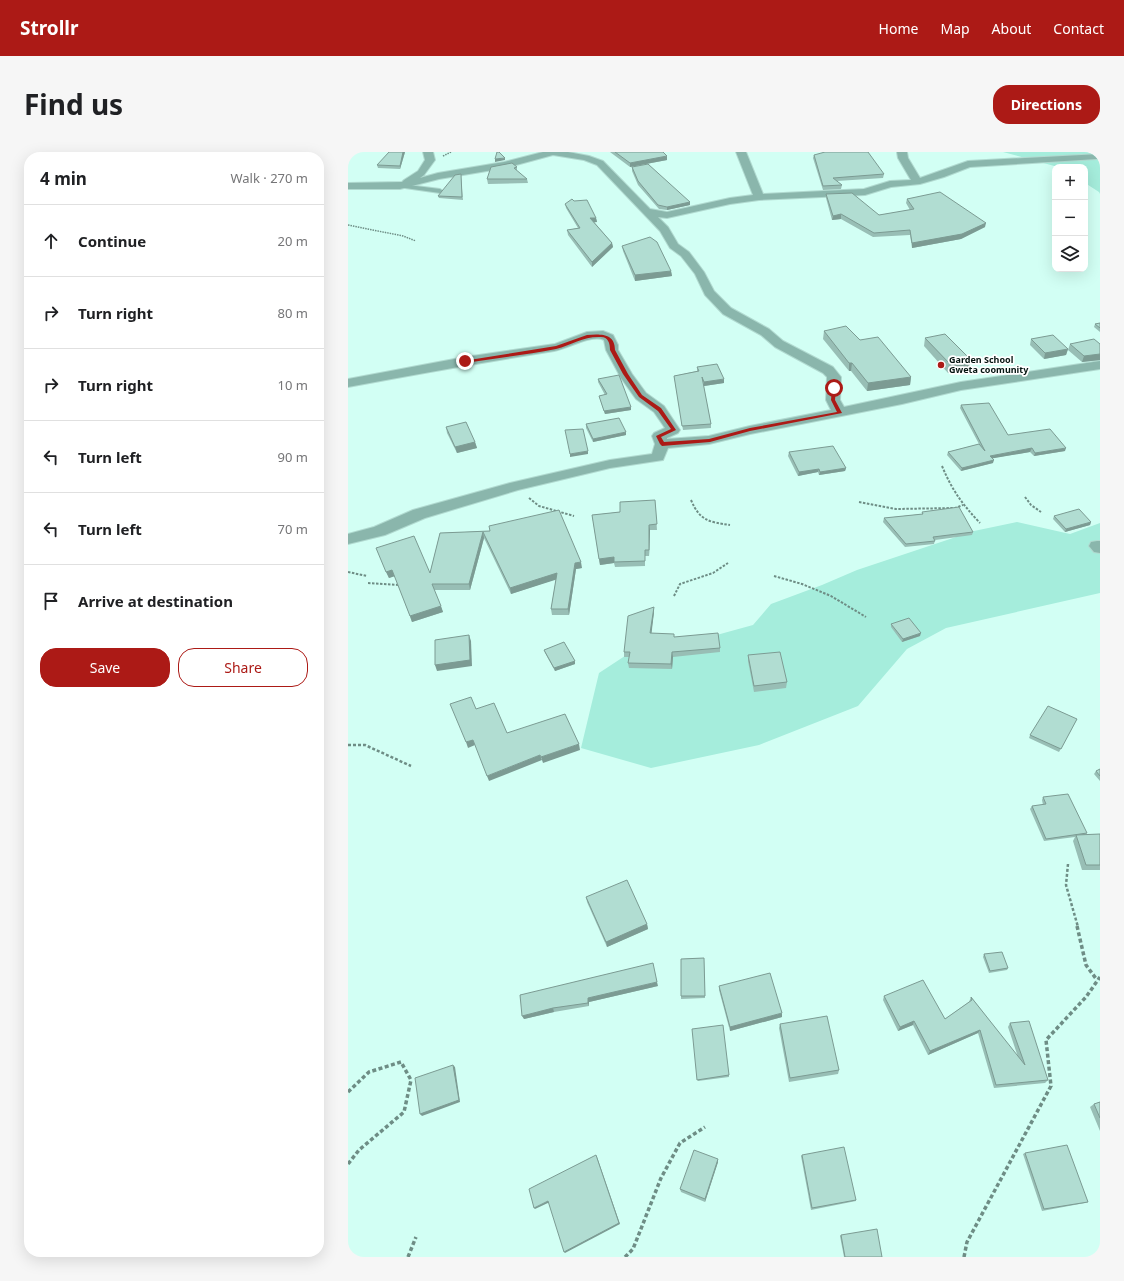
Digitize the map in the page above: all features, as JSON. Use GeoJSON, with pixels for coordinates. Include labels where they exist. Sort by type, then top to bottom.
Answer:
{"type":"FeatureCollection","features":[{"type":"Feature","properties":{"kind":"street"},"geometry":{"type":"LineString","coordinates":[[400,186],[420,173],[430,160],[428,152]]}},
{"type":"Feature","properties":{"kind":"street"},"geometry":{"type":"LineString","coordinates":[[348,186],[400,186],[438,176],[505,165],[553,152],[586,158],[600,163],[664,229],[674,246],[685,254],[700,274],[709,293],[726,311],[766,332],[779,344],[828,370],[834,378],[833,400],[840,413]]}},
{"type":"Feature","properties":{"kind":"street"},"geometry":{"type":"LineString","coordinates":[[741,152],[759,197]]}},
{"type":"Feature","properties":{"kind":"street"},"geometry":{"type":"LineString","coordinates":[[902,152],[903,158],[917,182]]}},
{"type":"Feature","properties":{"kind":"street"},"geometry":{"type":"LineString","coordinates":[[647,212],[667,215],[730,201],[759,197],[865,192],[890,184],[917,182],[942,175],[968,164],[1097,156]]}},
{"type":"Feature","properties":{"kind":"street"},"geometry":{"type":"LineString","coordinates":[[348,383],[465,361],[557,347],[587,336],[603,336],[609,338],[612,345],[612,350],[641,396],[659,410],[673,430],[659,436],[662,444],[658,457],[610,464],[515,486],[419,514],[379,530],[348,539]]}},
{"type":"Feature","properties":{"kind":"street"},"geometry":{"type":"LineString","coordinates":[[662,444],[710,440],[750,430],[840,413],[961,386],[1100,365]]}},
{"type":"Feature","properties":{"kind":"lane"},"geometry":{"type":"LineString","coordinates":[[400,186],[440,191]]}},
{"type":"Feature","properties":{"kind":"path"},"geometry":{"type":"LineString","coordinates":[[348,225],[403,236],[416,241]]}},
{"type":"Feature","properties":{"kind":"path"},"geometry":{"type":"LineString","coordinates":[[942,466],[951,487],[963,505],[980,523]]}},
{"type":"Feature","properties":{"kind":"path"},"geometry":{"type":"LineString","coordinates":[[515,486],[539,506],[574,516]]}},
{"type":"Feature","properties":{"kind":"path"},"geometry":{"type":"LineString","coordinates":[[1025,497],[1031,505],[1041,512]]}},
{"type":"Feature","properties":{"kind":"path"},"geometry":{"type":"LineString","coordinates":[[692,500],[696,512],[704,520],[730,524]]}},
{"type":"Feature","properties":{"kind":"path"},"geometry":{"type":"LineString","coordinates":[[859,502],[896,509],[955,508],[963,505]]}},
{"type":"Feature","properties":{"kind":"path"},"geometry":{"type":"LineString","coordinates":[[674,596],[680,584],[713,573],[728,563]]}},
{"type":"Feature","properties":{"kind":"path"},"geometry":{"type":"LineString","coordinates":[[348,572],[367,576]]}},
{"type":"Feature","properties":{"kind":"path"},"geometry":{"type":"LineString","coordinates":[[774,576],[802,584],[831,596],[866,617]]}},
{"type":"Feature","properties":{"kind":"path"},"geometry":{"type":"LineString","coordinates":[[368,583],[407,585]]}},
{"type":"Feature","properties":{"kind":"path"},"geometry":{"type":"LineString","coordinates":[[348,745],[365,745],[410,766]]}},
{"type":"Feature","properties":{"kind":"path"},"geometry":{"type":"LineString","coordinates":[[1068,864],[1066,885],[1075,914],[1086,965],[1097,980]]}},
{"type":"Feature","properties":{"kind":"path"},"geometry":{"type":"LineString","coordinates":[[964,1257],[967,1242],[1051,1086],[1046,1040],[1086,997],[1100,977]]}},
{"type":"Feature","properties":{"kind":"path"},"geometry":{"type":"LineString","coordinates":[[348,1092],[369,1072],[401,1062],[411,1080],[404,1112],[359,1150],[348,1164]]}},
{"type":"Feature","properties":{"kind":"path"},"geometry":{"type":"LineString","coordinates":[[625,1257],[633,1249],[662,1178],[680,1143],[704,1127]]}},
{"type":"Feature","properties":{"kind":"path"},"geometry":{"type":"LineString","coordinates":[[408,1257],[416,1237]]}},
{"type":"Feature","properties":{"kind":"green space"},"geometry":{"type":"Polygon","coordinates":[[[1003,152],[1100,152],[1100,194],[1088,185],[1088,164],[1052,164],[1052,165],[1003,152]]]}},
{"type":"Feature","properties":{"kind":"green space"},"geometry":{"type":"Polygon","coordinates":[[[1017,522],[1070,534],[1100,523],[1100,593],[946,628],[907,649],[858,706],[759,745],[651,768],[581,748],[599,673],[637,648],[713,636],[753,625],[771,604],[857,570],[974,531],[1017,522]]]}},
{"type":"Feature","properties":{"kind":"building"},"geometry":{"type":"Polygon","coordinates":[[[389,152],[403,152],[400,166],[377,165],[389,152]]]}},
{"type":"Feature","properties":{"kind":"building"},"geometry":{"type":"Polygon","coordinates":[[[497,152],[499,152],[505,158],[495,159],[497,152]]]}},
{"type":"Feature","properties":{"kind":"building"},"geometry":{"type":"Polygon","coordinates":[[[615,152],[663,152],[667,156],[630,163],[615,152]]]}},
{"type":"Feature","properties":{"kind":"building"},"geometry":{"type":"Polygon","coordinates":[[[825,152],[868,152],[884,174],[833,178],[842,185],[823,186],[814,155],[825,152]]]}},
{"type":"Feature","properties":{"kind":"building"},"geometry":{"type":"Polygon","coordinates":[[[512,163],[517,167],[514,168],[527,179],[487,179],[491,167],[512,163]]]}},
{"type":"Feature","properties":{"kind":"building"},"geometry":{"type":"Polygon","coordinates":[[[648,164],[690,202],[667,207],[658,205],[638,181],[632,167],[648,164]]]}},
{"type":"Feature","properties":{"kind":"building"},"geometry":{"type":"Polygon","coordinates":[[[461,174],[462,197],[438,196],[455,175],[461,174]]]}},
{"type":"Feature","properties":{"kind":"building"},"geometry":{"type":"Polygon","coordinates":[[[940,192],[986,223],[962,234],[912,243],[910,230],[874,233],[841,214],[833,216],[826,194],[852,193],[879,215],[914,209],[907,199],[940,192]]]}},
{"type":"Feature","properties":{"kind":"building"},"geometry":{"type":"Polygon","coordinates":[[[572,199],[574,201],[587,200],[596,218],[590,218],[612,243],[592,262],[567,230],[580,228],[565,204],[572,199]]]}},
{"type":"Feature","properties":{"kind":"building"},"geometry":{"type":"Polygon","coordinates":[[[650,237],[657,242],[671,271],[635,275],[622,246],[650,237]]]}},
{"type":"Feature","properties":{"kind":"building"},"geometry":{"type":"Polygon","coordinates":[[[1100,323],[1100,328],[1095,324],[1100,323]]]}},
{"type":"Feature","properties":{"kind":"building"},"geometry":{"type":"Polygon","coordinates":[[[846,326],[860,340],[878,337],[911,377],[868,383],[852,363],[849,363],[824,331],[846,326]]]}},
{"type":"Feature","properties":{"kind":"building"},"geometry":{"type":"Polygon","coordinates":[[[945,334],[971,360],[950,364],[925,338],[945,334]]]}},
{"type":"Feature","properties":{"kind":"building"},"geometry":{"type":"Polygon","coordinates":[[[1053,335],[1068,349],[1045,353],[1031,339],[1053,335]]]}},
{"type":"Feature","properties":{"kind":"building"},"geometry":{"type":"Polygon","coordinates":[[[1094,339],[1100,344],[1100,354],[1084,356],[1070,344],[1094,339]]]}},
{"type":"Feature","properties":{"kind":"building"},"geometry":{"type":"Polygon","coordinates":[[[717,364],[724,379],[704,382],[702,377],[711,424],[682,426],[674,376],[699,371],[697,367],[717,364]]]}},
{"type":"Feature","properties":{"kind":"building"},"geometry":{"type":"Polygon","coordinates":[[[619,375],[631,407],[604,411],[599,396],[607,394],[598,379],[619,375]]]}},
{"type":"Feature","properties":{"kind":"building"},"geometry":{"type":"Polygon","coordinates":[[[989,403],[1008,435],[1050,429],[1066,448],[1035,453],[1032,448],[990,456],[994,460],[962,468],[948,452],[979,444],[985,451],[961,405],[989,403]]]}},
{"type":"Feature","properties":{"kind":"building"},"geometry":{"type":"Polygon","coordinates":[[[619,418],[626,432],[593,439],[586,424],[619,418]]]}},
{"type":"Feature","properties":{"kind":"building"},"geometry":{"type":"Polygon","coordinates":[[[466,422],[475,442],[455,447],[446,427],[466,422]]]}},
{"type":"Feature","properties":{"kind":"building"},"geometry":{"type":"Polygon","coordinates":[[[583,429],[588,451],[570,454],[565,430],[583,429]]]}},
{"type":"Feature","properties":{"kind":"building"},"geometry":{"type":"Polygon","coordinates":[[[833,446],[846,468],[820,472],[819,469],[799,472],[789,452],[833,446]]]}},
{"type":"Feature","properties":{"kind":"building"},"geometry":{"type":"Polygon","coordinates":[[[655,500],[657,524],[649,525],[649,550],[645,550],[645,561],[614,562],[614,557],[599,559],[592,515],[620,512],[620,502],[655,500]]]}},
{"type":"Feature","properties":{"kind":"building"},"geometry":{"type":"Polygon","coordinates":[[[959,507],[973,532],[933,537],[935,541],[906,544],[884,518],[923,514],[922,512],[959,507]]]}},
{"type":"Feature","properties":{"kind":"building"},"geometry":{"type":"Polygon","coordinates":[[[1079,509],[1091,522],[1066,529],[1054,516],[1079,509]]]}},
{"type":"Feature","properties":{"kind":"building"},"geometry":{"type":"Polygon","coordinates":[[[559,510],[581,562],[575,563],[568,609],[551,609],[557,573],[510,588],[483,532],[469,584],[432,584],[441,606],[410,616],[392,570],[386,572],[376,548],[414,536],[430,573],[440,533],[490,531],[489,526],[559,510]]]}},
{"type":"Feature","properties":{"kind":"building"},"geometry":{"type":"Polygon","coordinates":[[[654,607],[650,633],[674,634],[674,637],[718,633],[720,648],[672,652],[671,664],[628,663],[630,652],[624,652],[628,616],[654,607]]]}},
{"type":"Feature","properties":{"kind":"building"},"geometry":{"type":"Polygon","coordinates":[[[909,618],[921,633],[903,639],[891,624],[909,618]]]}},
{"type":"Feature","properties":{"kind":"building"},"geometry":{"type":"Polygon","coordinates":[[[469,635],[470,660],[435,665],[435,640],[469,635]]]}},
{"type":"Feature","properties":{"kind":"building"},"geometry":{"type":"Polygon","coordinates":[[[564,642],[575,661],[554,668],[544,650],[564,642]]]}},
{"type":"Feature","properties":{"kind":"building"},"geometry":{"type":"Polygon","coordinates":[[[780,652],[787,682],[754,686],[748,655],[780,652]]]}},
{"type":"Feature","properties":{"kind":"building"},"geometry":{"type":"Polygon","coordinates":[[[471,697],[476,709],[494,703],[507,733],[565,714],[579,744],[541,757],[540,755],[487,776],[473,740],[466,742],[450,704],[471,697]]]}},
{"type":"Feature","properties":{"kind":"building"},"geometry":{"type":"Polygon","coordinates":[[[1048,706],[1077,719],[1061,749],[1030,735],[1048,706]]]}},
{"type":"Feature","properties":{"kind":"building"},"geometry":{"type":"Polygon","coordinates":[[[1100,769],[1100,776],[1096,771],[1100,769]]]}},
{"type":"Feature","properties":{"kind":"building"},"geometry":{"type":"Polygon","coordinates":[[[1068,794],[1087,833],[1046,839],[1032,806],[1046,804],[1043,797],[1068,794]]]}},
{"type":"Feature","properties":{"kind":"building"},"geometry":{"type":"Polygon","coordinates":[[[1100,834],[1100,865],[1086,865],[1076,835],[1100,834]]]}},
{"type":"Feature","properties":{"kind":"building"},"geometry":{"type":"Polygon","coordinates":[[[627,880],[647,924],[606,942],[586,897],[627,880]]]}},
{"type":"Feature","properties":{"kind":"building"},"geometry":{"type":"Polygon","coordinates":[[[1002,952],[1008,968],[990,971],[984,954],[1002,952]]]}},
{"type":"Feature","properties":{"kind":"building"},"geometry":{"type":"Polygon","coordinates":[[[704,958],[705,996],[681,996],[681,959],[704,958]]]}},
{"type":"Feature","properties":{"kind":"building"},"geometry":{"type":"Polygon","coordinates":[[[653,963],[657,982],[588,998],[588,1003],[553,1008],[522,1016],[520,995],[653,963]]]}},
{"type":"Feature","properties":{"kind":"building"},"geometry":{"type":"Polygon","coordinates":[[[770,973],[782,1013],[730,1027],[719,986],[770,973]]]}},
{"type":"Feature","properties":{"kind":"building"},"geometry":{"type":"Polygon","coordinates":[[[923,980],[945,1019],[972,1000],[971,997],[1025,1065],[1010,1023],[1029,1021],[1048,1080],[996,1085],[980,1030],[930,1051],[914,1021],[900,1027],[884,996],[923,980]]]}},
{"type":"Feature","properties":{"kind":"building"},"geometry":{"type":"Polygon","coordinates":[[[827,1016],[839,1070],[790,1078],[780,1024],[827,1016]]]}},
{"type":"Feature","properties":{"kind":"building"},"geometry":{"type":"Polygon","coordinates":[[[723,1025],[729,1075],[697,1080],[692,1029],[723,1025]]]}},
{"type":"Feature","properties":{"kind":"building"},"geometry":{"type":"Polygon","coordinates":[[[453,1065],[459,1100],[420,1114],[415,1078],[453,1065]]]}},
{"type":"Feature","properties":{"kind":"building"},"geometry":{"type":"Polygon","coordinates":[[[1100,1102],[1100,1118],[1094,1104],[1100,1102]]]}},
{"type":"Feature","properties":{"kind":"building"},"geometry":{"type":"Polygon","coordinates":[[[1067,1145],[1088,1202],[1044,1209],[1025,1153],[1067,1145]]]}},
{"type":"Feature","properties":{"kind":"building"},"geometry":{"type":"Polygon","coordinates":[[[844,1147],[856,1200],[812,1208],[802,1155],[844,1147]]]}},
{"type":"Feature","properties":{"kind":"building"},"geometry":{"type":"Polygon","coordinates":[[[694,1150],[718,1159],[705,1199],[680,1189],[694,1150]]]}},
{"type":"Feature","properties":{"kind":"building"},"geometry":{"type":"Polygon","coordinates":[[[596,1155],[619,1223],[564,1252],[548,1201],[534,1208],[529,1189],[596,1155]]]}},
{"type":"Feature","properties":{"kind":"building"},"geometry":{"type":"Polygon","coordinates":[[[877,1229],[882,1257],[845,1257],[841,1235],[877,1229]]]}},
{"type":"Feature","properties":{"kind":"place","name":"Garden School Gweta coomunity"},"geometry":{"type":"Point","coordinates":[941,365]}},
{"type":"Feature","properties":{"kind":"route"},"geometry":{"type":"LineString","coordinates":[[465,361],[557,347],[587,336],[603,336],[609,338],[612,345],[612,350],[641,396],[659,410],[673,430],[667,434],[659,436],[662,444],[710,440],[750,430],[840,413],[833,400],[834,388]]}}]}
